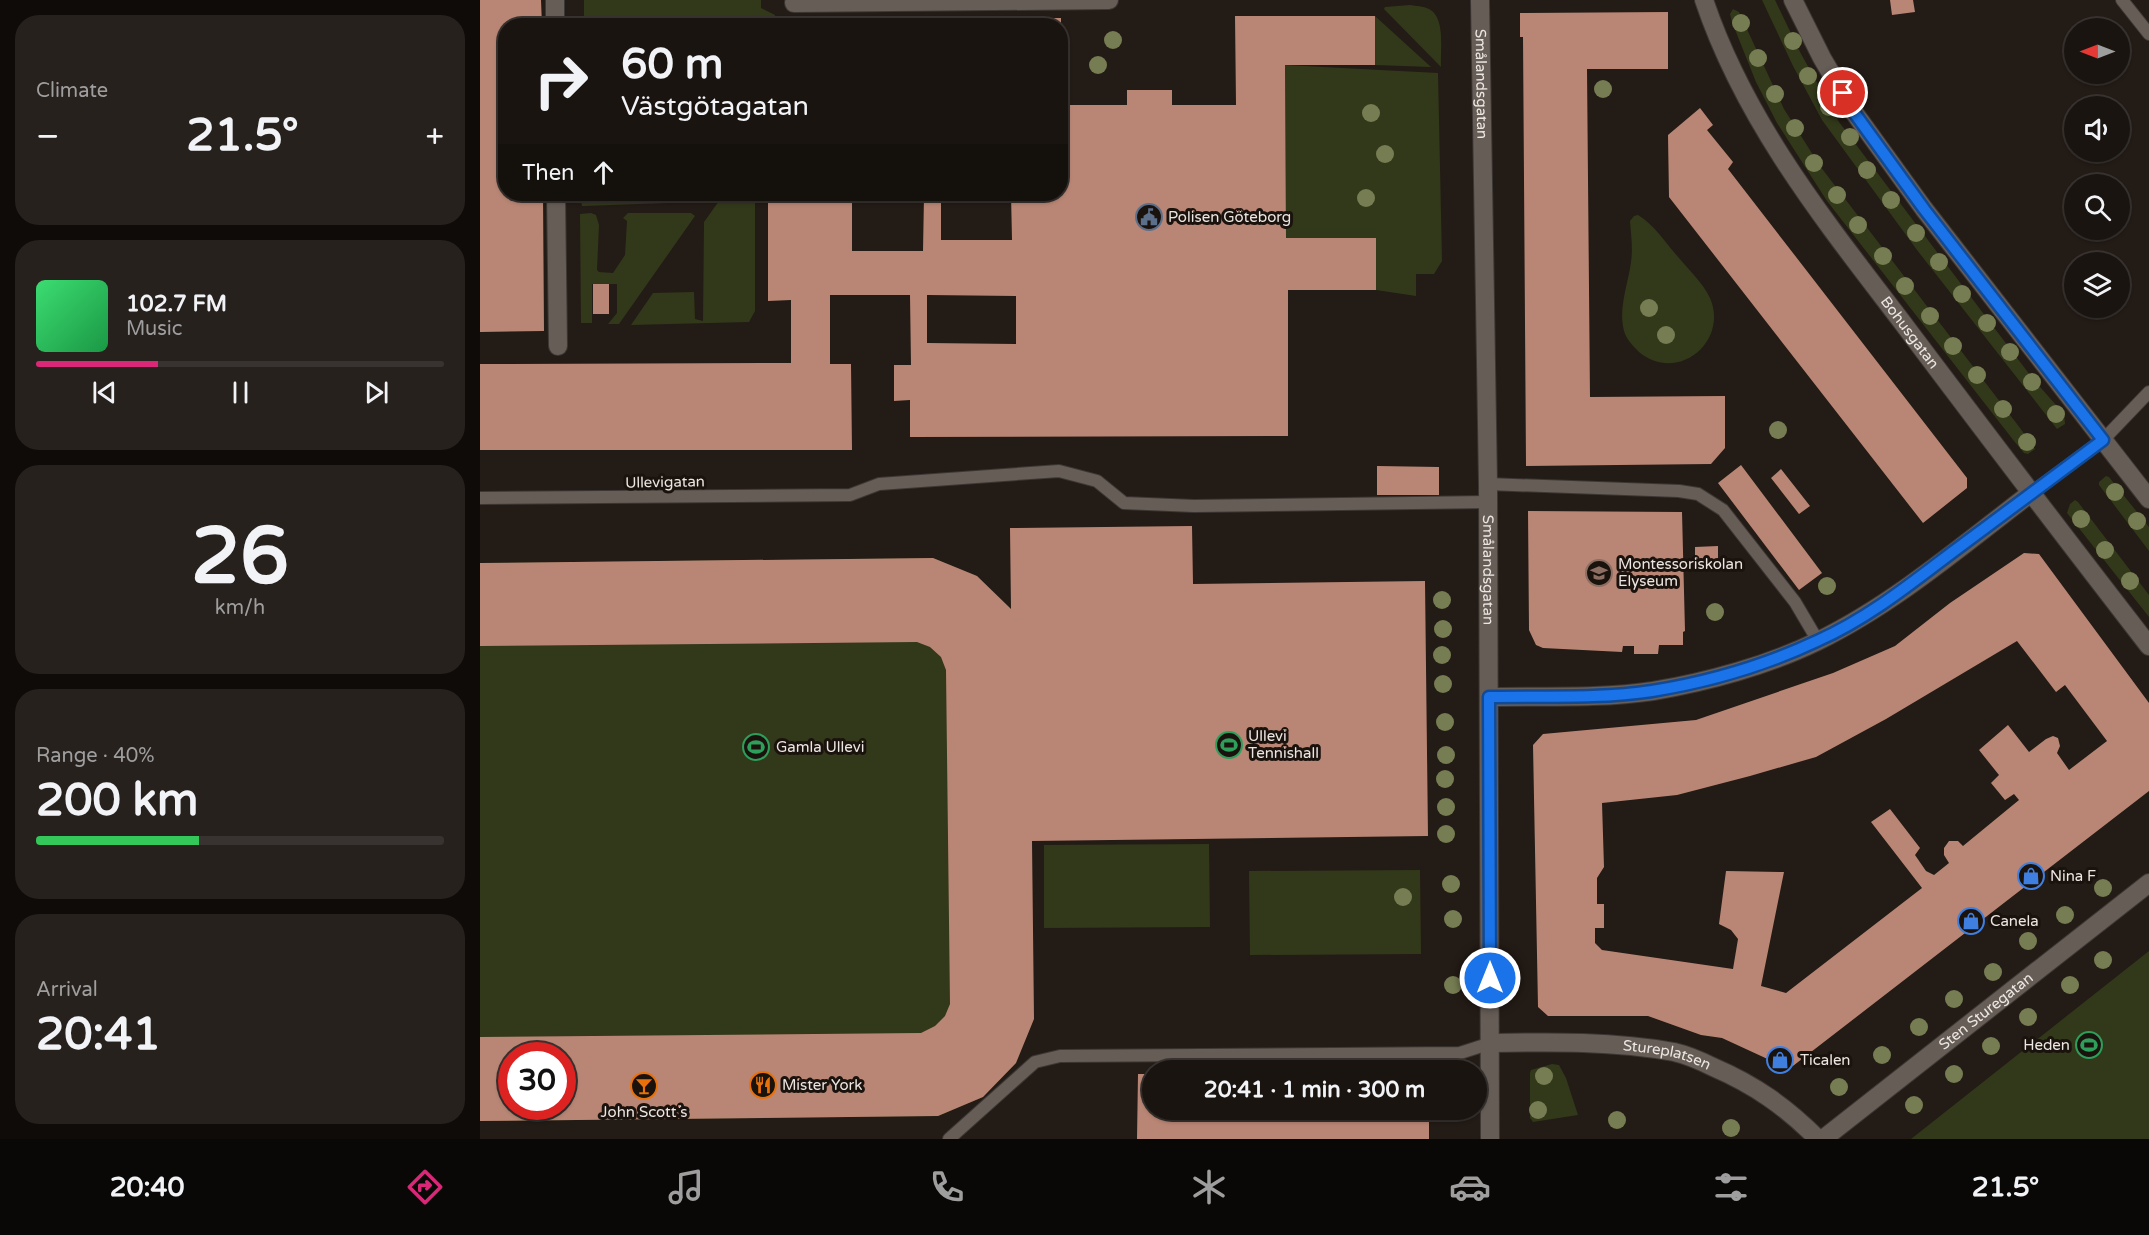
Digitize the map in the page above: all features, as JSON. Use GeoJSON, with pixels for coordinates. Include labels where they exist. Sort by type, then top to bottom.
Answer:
{"type":"FeatureCollection","features":[{"type":"Feature","properties":{"kind":"street"},"geometry":{"type":"LineString","coordinates":[[555,0],[555,18]]}},
{"type":"Feature","properties":{"kind":"street"},"geometry":{"type":"LineString","coordinates":[[794,3],[1109,0]]}},
{"type":"Feature","properties":{"kind":"street","name":"Smålandsgatan"},"geometry":{"type":"LineString","coordinates":[[1480,0],[1489,697],[1490,1139]]}},
{"type":"Feature","properties":{"kind":"street","name":"Bohusgatan"},"geometry":{"type":"LineString","coordinates":[[1704,0],[1731,66],[1758,119],[1784,162],[1813,204],[2149,646]]}},
{"type":"Feature","properties":{"kind":"street"},"geometry":{"type":"LineString","coordinates":[[1793,0],[1822,58],[1853,111],[1924,209],[2149,499]]}},
{"type":"Feature","properties":{"kind":"street"},"geometry":{"type":"LineString","coordinates":[[556,201],[558,346]]}},
{"type":"Feature","properties":{"kind":"street"},"geometry":{"type":"LineString","coordinates":[[1489,697],[1598,695],[1652,691],[1707,680],[1764,662],[1818,641],[1869,612],[1921,577],[2031,493]]}},
{"type":"Feature","properties":{"kind":"street","name":"Sten Sturegatan"},"geometry":{"type":"LineString","coordinates":[[1823,1139],[2149,883]]}},
{"type":"Feature","properties":{"kind":"street","name":"Stureplatsen"},"geometry":{"type":"LineString","coordinates":[[1491,1042],[1568,1042],[1676,1052],[1725,1072],[1756,1088],[1794,1114],[1818,1139]]}},
{"type":"Feature","properties":{"kind":"lane"},"geometry":{"type":"LineString","coordinates":[[2122,0],[2149,34]]}},
{"type":"Feature","properties":{"kind":"lane"},"geometry":{"type":"LineString","coordinates":[[2031,493],[2103,440],[2149,392]]}},
{"type":"Feature","properties":{"kind":"lane","name":"Ullevigatan"},"geometry":{"type":"LineString","coordinates":[[480,498],[850,495],[879,484],[1059,471],[1097,481],[1124,503],[1194,506],[1487,498]]}},
{"type":"Feature","properties":{"kind":"lane"},"geometry":{"type":"LineString","coordinates":[[1487,498],[1679,491],[1698,494],[1723,510],[1795,602],[1818,641]]}},
{"type":"Feature","properties":{"kind":"lane"},"geometry":{"type":"LineString","coordinates":[[949,1139],[1035,1062],[1060,1056],[1461,1053],[1491,1042]]}},
{"type":"Feature","properties":{"kind":"green space"},"geometry":{"type":"Polygon","coordinates":[[[584,0],[761,0],[761,8],[775,15],[775,18],[584,18],[584,0]]]}},
{"type":"Feature","properties":{"kind":"green space"},"geometry":{"type":"Polygon","coordinates":[[[1762,0],[1775,0],[1800,52],[1839,122],[2033,379],[2064,414],[2065,424],[2057,429],[1917,250],[1822,120],[1762,0]]]}},
{"type":"Feature","properties":{"kind":"green space"},"geometry":{"type":"Polygon","coordinates":[[[1410,5],[1429,9],[1438,19],[1441,35],[1441,67],[1384,9],[1385,7],[1410,5]]]}},
{"type":"Feature","properties":{"kind":"green space"},"geometry":{"type":"Polygon","coordinates":[[[1733,9],[1739,12],[1784,109],[1820,166],[2020,428],[2035,449],[2028,454],[2024,453],[2014,441],[1827,201],[1777,123],[1756,82],[1732,22],[1730,14],[1733,9]]]}},
{"type":"Feature","properties":{"kind":"green space"},"geometry":{"type":"Polygon","coordinates":[[[1375,16],[1431,67],[1375,65],[1375,16]]]}},
{"type":"Feature","properties":{"kind":"green space"},"geometry":{"type":"Polygon","coordinates":[[[1285,65],[1438,73],[1442,261],[1434,274],[1416,274],[1416,296],[1376,290],[1286,238],[1285,65]]]}},
{"type":"Feature","properties":{"kind":"green space"},"geometry":{"type":"Polygon","coordinates":[[[581,201],[703,201],[697,202],[582,206],[581,201]]]}},
{"type":"Feature","properties":{"kind":"green space"},"geometry":{"type":"Polygon","coordinates":[[[719,201],[755,201],[755,311],[749,322],[631,325],[653,293],[694,292],[695,319],[703,321],[704,222],[719,201]]]}},
{"type":"Feature","properties":{"kind":"green space"},"geometry":{"type":"Polygon","coordinates":[[[628,213],[691,213],[695,216],[619,324],[608,324],[617,313],[617,284],[592,284],[592,323],[581,323],[580,214],[596,215],[599,225],[597,270],[613,273],[625,255],[627,221],[623,218],[628,213]]]}},
{"type":"Feature","properties":{"kind":"green space"},"geometry":{"type":"Polygon","coordinates":[[[1638,215],[1660,235],[1700,282],[1710,298],[1714,314],[1712,330],[1706,343],[1696,354],[1683,361],[1669,363],[1654,361],[1639,352],[1625,334],[1622,316],[1632,257],[1630,221],[1638,215]]]}},
{"type":"Feature","properties":{"kind":"green space"},"geometry":{"type":"Polygon","coordinates":[[[2106,476],[2149,527],[2149,551],[2099,485],[2099,482],[2106,476]]]}},
{"type":"Feature","properties":{"kind":"green space"},"geometry":{"type":"Polygon","coordinates":[[[2075,500],[2149,595],[2149,617],[2067,513],[2070,504],[2075,500]]]}},
{"type":"Feature","properties":{"kind":"green space","name":"Gamla Ullevi"},"geometry":{"type":"Polygon","coordinates":[[[933,558],[977,576],[1011,609],[1016,1063],[983,1097],[938,1116],[576,1120],[576,1042],[498,1042],[498,1120],[572,1120],[480,1121],[480,563],[933,558]]]}},
{"type":"Feature","properties":{"kind":"green space"},"geometry":{"type":"Polygon","coordinates":[[[1209,844],[1210,927],[1044,928],[1044,845],[1209,844]]]}},
{"type":"Feature","properties":{"kind":"green space"},"geometry":{"type":"Polygon","coordinates":[[[1420,870],[1421,954],[1250,955],[1249,871],[1420,870]]]}},
{"type":"Feature","properties":{"kind":"green space","name":"Heden"},"geometry":{"type":"Polygon","coordinates":[[[2149,951],[2149,1139],[1911,1139],[2149,951]]]}},
{"type":"Feature","properties":{"kind":"green space"},"geometry":{"type":"Polygon","coordinates":[[[1552,1064],[1559,1065],[1566,1078],[1578,1115],[1533,1122],[1530,1118],[1530,1073],[1531,1070],[1552,1064]]]}},
{"type":"Feature","properties":{"kind":"building"},"geometry":{"type":"Polygon","coordinates":[[[480,0],[541,0],[542,18],[498,18],[498,201],[543,201],[544,331],[480,332],[480,0]]]}},
{"type":"Feature","properties":{"kind":"building"},"geometry":{"type":"Polygon","coordinates":[[[1890,0],[1913,0],[1915,12],[1892,15],[1890,0]]]}},
{"type":"Feature","properties":{"kind":"building"},"geometry":{"type":"Polygon","coordinates":[[[1668,12],[1668,69],[1587,69],[1590,397],[1725,396],[1725,448],[1711,464],[1526,466],[1523,37],[1520,37],[1520,13],[1668,12]]]}},
{"type":"Feature","properties":{"kind":"building","name":"Polisen Göteborg"},"geometry":{"type":"Polygon","coordinates":[[[1235,16],[1375,16],[1375,65],[1285,65],[1286,238],[1376,238],[1376,290],[1288,290],[1288,436],[910,437],[910,400],[894,401],[894,365],[911,365],[910,295],[830,295],[830,364],[851,364],[852,450],[480,450],[480,364],[791,363],[791,300],[768,301],[768,201],[852,201],[852,251],[923,251],[924,201],[941,201],[941,240],[1012,240],[1011,201],[1068,201],[1068,105],[1127,105],[1127,90],[1172,90],[1172,105],[1236,105],[1235,16]],[[927,295],[927,343],[1016,344],[1016,296],[927,295]]]}},
{"type":"Feature","properties":{"kind":"building"},"geometry":{"type":"Polygon","coordinates":[[[853,17],[853,18],[768,18],[853,17]]]}},
{"type":"Feature","properties":{"kind":"building"},"geometry":{"type":"Polygon","coordinates":[[[1700,108],[1713,125],[1707,130],[1733,162],[1728,169],[1967,478],[1967,488],[1923,523],[1669,197],[1668,135],[1700,108]]]}},
{"type":"Feature","properties":{"kind":"building"},"geometry":{"type":"Polygon","coordinates":[[[593,284],[609,284],[609,314],[593,314],[593,284]]]}},
{"type":"Feature","properties":{"kind":"building"},"geometry":{"type":"Polygon","coordinates":[[[1741,465],[1822,573],[1799,590],[1718,483],[1741,465]]]}},
{"type":"Feature","properties":{"kind":"building"},"geometry":{"type":"Polygon","coordinates":[[[1377,466],[1439,467],[1439,495],[1377,495],[1377,466]]]}},
{"type":"Feature","properties":{"kind":"building"},"geometry":{"type":"Polygon","coordinates":[[[1781,469],[1810,506],[1799,514],[1771,478],[1781,469]]]}},
{"type":"Feature","properties":{"kind":"building"},"geometry":{"type":"Polygon","coordinates":[[[1528,511],[1682,512],[1685,631],[1683,632],[1683,645],[1659,645],[1658,654],[1634,654],[1634,646],[1623,646],[1622,652],[1543,648],[1536,645],[1529,630],[1528,511]]]}},
{"type":"Feature","properties":{"kind":"building"},"geometry":{"type":"Polygon","coordinates":[[[1192,526],[1193,584],[1425,581],[1428,836],[1032,841],[1034,1019],[1016,1063],[983,1097],[938,1116],[576,1120],[576,1042],[498,1042],[498,1120],[572,1120],[480,1121],[480,1037],[921,1033],[935,1026],[945,1016],[950,1004],[946,670],[941,657],[930,647],[917,642],[480,646],[480,563],[933,558],[977,576],[1011,609],[1010,528],[1192,526]]]}},
{"type":"Feature","properties":{"kind":"building"},"geometry":{"type":"Polygon","coordinates":[[[1718,546],[1718,564],[1695,564],[1695,547],[1718,546]]]}},
{"type":"Feature","properties":{"kind":"building"},"geometry":{"type":"Polygon","coordinates":[[[2024,553],[2039,554],[2149,703],[2149,791],[1789,1069],[1722,1038],[1701,1035],[1648,1016],[1548,1016],[1538,1007],[1533,745],[1543,734],[1696,720],[1833,673],[1895,646],[1950,603],[2024,553]],[[2017,641],[1886,719],[1816,757],[1677,795],[1602,803],[1604,867],[1597,878],[1597,904],[1604,904],[1604,928],[1595,928],[1595,943],[1602,950],[1733,969],[1738,939],[1731,930],[1719,924],[1726,871],[1784,872],[1761,986],[1786,993],[1922,888],[1871,822],[1890,809],[1920,848],[1915,855],[1926,871],[1934,875],[1949,863],[1944,855],[1944,848],[1949,841],[1958,841],[1963,846],[2019,800],[2014,794],[2005,800],[1991,783],[1999,775],[1979,750],[2008,725],[2029,752],[2046,739],[2053,736],[2058,738],[2060,746],[2057,753],[2069,770],[2107,741],[2065,685],[2056,692],[2017,641]]]}},
{"type":"Feature","properties":{"kind":"building"},"geometry":{"type":"Polygon","coordinates":[[[1138,1074],[1142,1074],[1142,1120],[1429,1120],[1429,1139],[1137,1139],[1138,1074]]]}},
{"type":"Feature","properties":{"kind":"place","name":"Polisen Göteborg"},"geometry":{"type":"Point","coordinates":[1149,217]}},
{"type":"Feature","properties":{"kind":"place","name":"Montessoriskolan Elyseum"},"geometry":{"type":"Point","coordinates":[1599,573]}},
{"type":"Feature","properties":{"kind":"place","name":"Ullevi Tennishall"},"geometry":{"type":"Point","coordinates":[1229,745]}},
{"type":"Feature","properties":{"kind":"place","name":"Gamla Ullevi"},"geometry":{"type":"Point","coordinates":[756,747]}},
{"type":"Feature","properties":{"kind":"place","name":"Nina F"},"geometry":{"type":"Point","coordinates":[2031,876]}},
{"type":"Feature","properties":{"kind":"place","name":"Canela"},"geometry":{"type":"Point","coordinates":[1971,921]}},
{"type":"Feature","properties":{"kind":"place","name":"Heden"},"geometry":{"type":"Point","coordinates":[2089,1045]}},
{"type":"Feature","properties":{"kind":"place","name":"Ticalen"},"geometry":{"type":"Point","coordinates":[1780,1060]}},
{"type":"Feature","properties":{"kind":"place","name":"Mister York"},"geometry":{"type":"Point","coordinates":[763,1085]}},
{"type":"Feature","properties":{"kind":"place","name":"John Scott´s"},"geometry":{"type":"Point","coordinates":[644,1086]}},
{"type":"Feature","properties":{"kind":"route"},"geometry":{"type":"LineString","coordinates":[[1490,978],[1489,697],[1598,695],[1652,691],[1707,680],[1764,662],[1818,641],[1869,612],[1921,577],[2103,440],[1924,209],[1853,111],[1843,93]]}}]}
